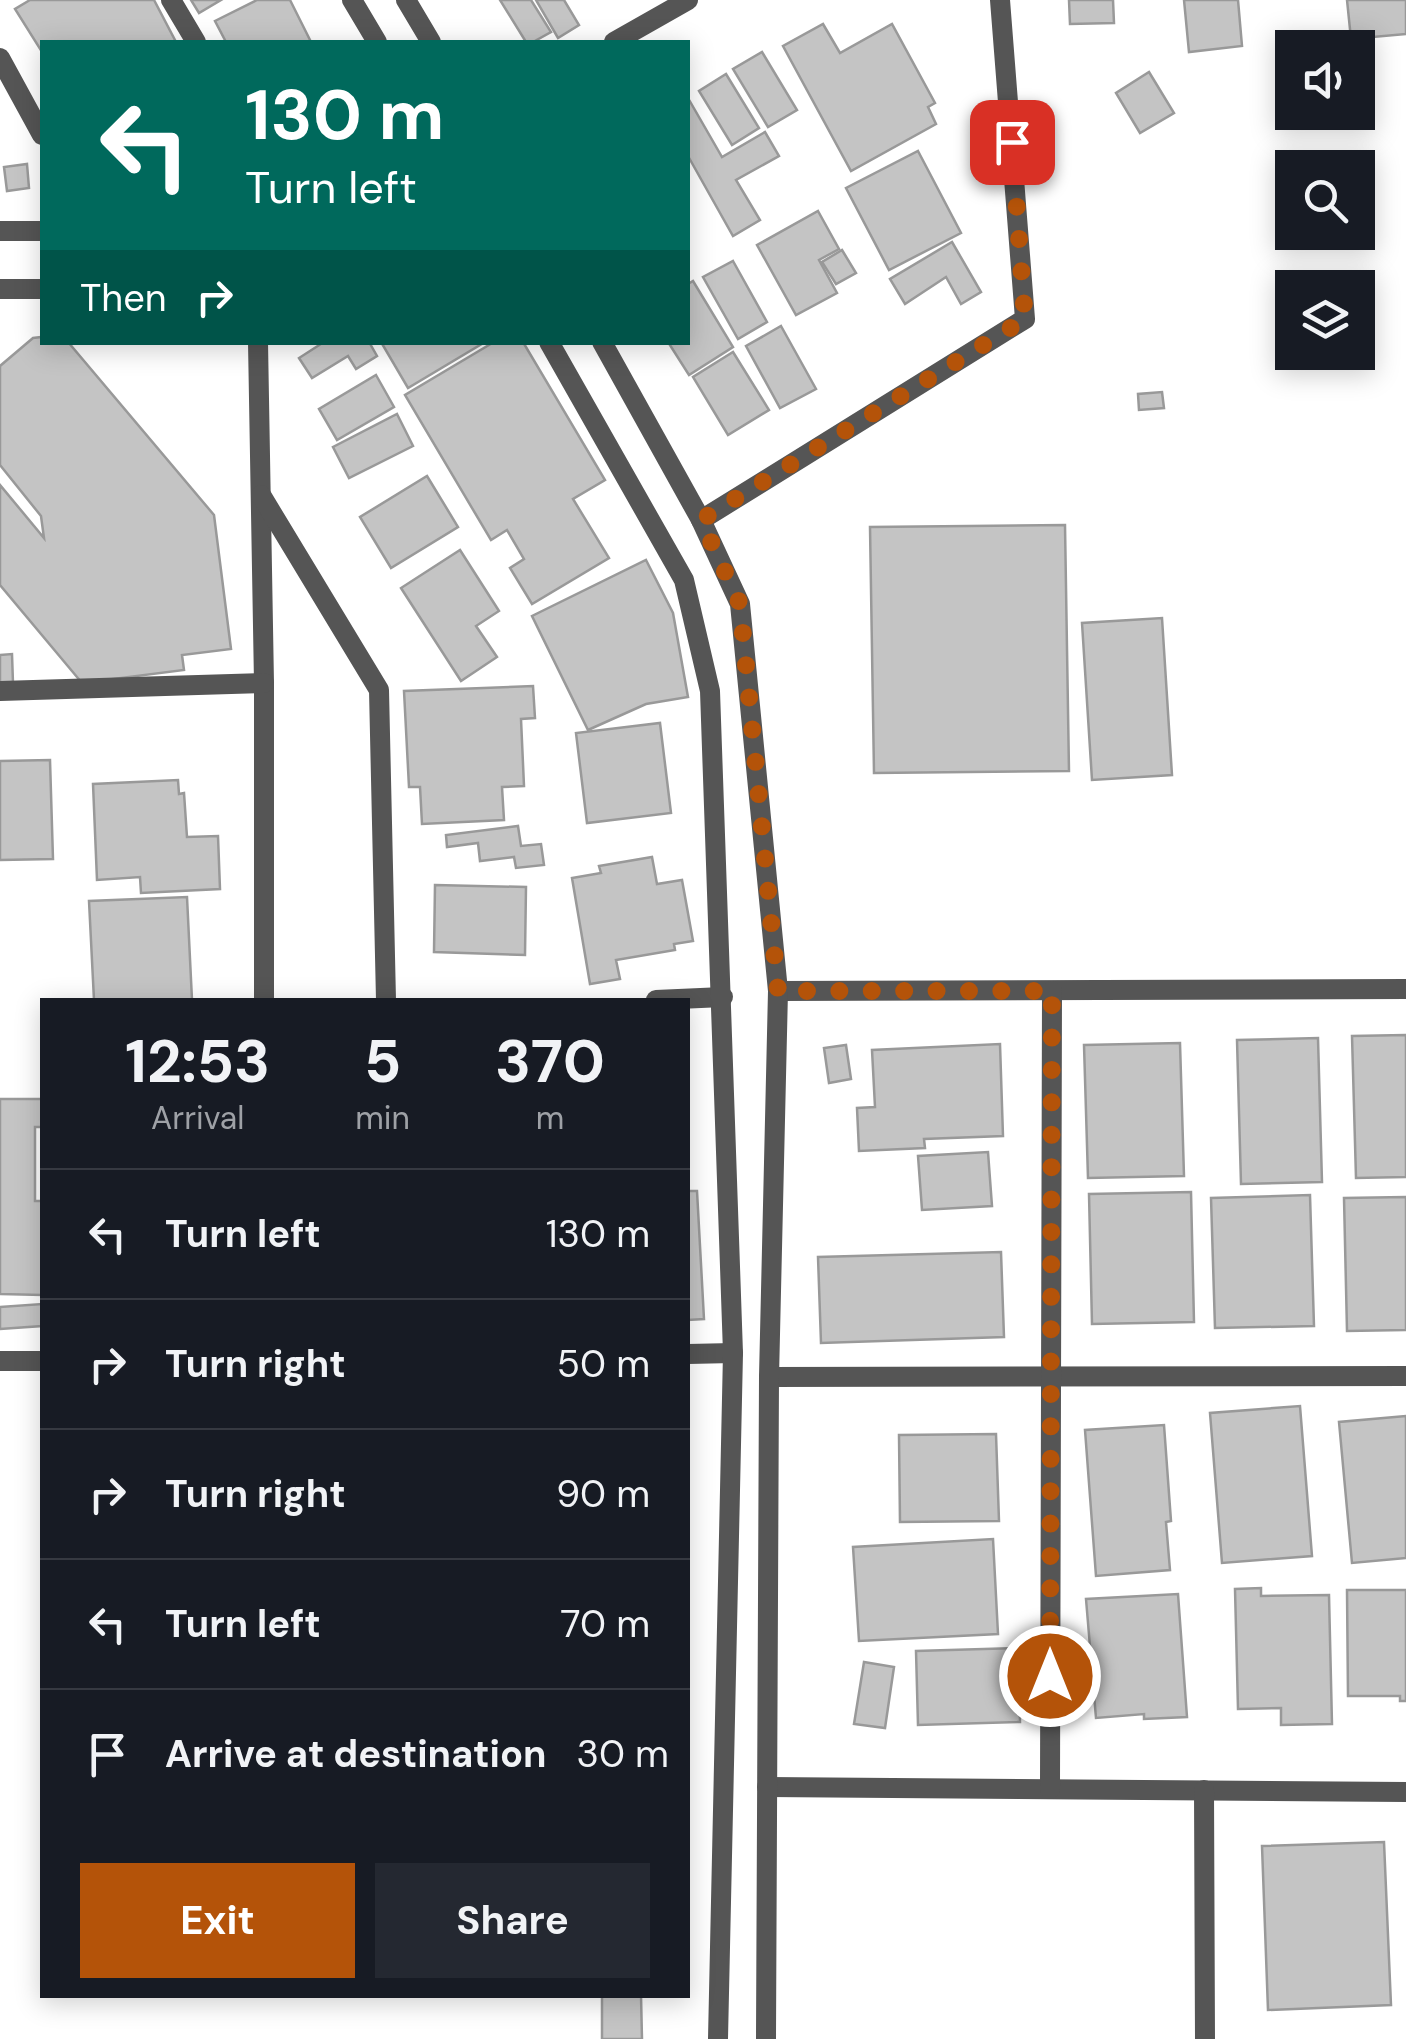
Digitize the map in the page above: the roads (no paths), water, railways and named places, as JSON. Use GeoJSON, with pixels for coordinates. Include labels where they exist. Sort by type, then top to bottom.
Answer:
{"type":"FeatureCollection","features":[{"type":"Feature","properties":{"kind":"street"},"geometry":{"type":"LineString","coordinates":[[172,0],[195,40]]}},
{"type":"Feature","properties":{"kind":"street"},"geometry":{"type":"LineString","coordinates":[[352,0],[375,40]]}},
{"type":"Feature","properties":{"kind":"street"},"geometry":{"type":"LineString","coordinates":[[406,0],[430,40]]}},
{"type":"Feature","properties":{"kind":"street"},"geometry":{"type":"LineString","coordinates":[[618,40],[688,0]]}},
{"type":"Feature","properties":{"kind":"street"},"geometry":{"type":"LineString","coordinates":[[701,520],[1025,319],[1000,0]]}},
{"type":"Feature","properties":{"kind":"street"},"geometry":{"type":"LineString","coordinates":[[0,58],[40,131]]}},
{"type":"Feature","properties":{"kind":"street"},"geometry":{"type":"LineString","coordinates":[[0,231],[40,231]]}},
{"type":"Feature","properties":{"kind":"street"},"geometry":{"type":"LineString","coordinates":[[0,289],[40,289]]}},
{"type":"Feature","properties":{"kind":"street"},"geometry":{"type":"LineString","coordinates":[[258,345],[264,998]]}},
{"type":"Feature","properties":{"kind":"street"},"geometry":{"type":"LineString","coordinates":[[551,345],[684,580],[710,690],[734,1353],[718,2039]]}},
{"type":"Feature","properties":{"kind":"street"},"geometry":{"type":"LineString","coordinates":[[604,345],[701,520],[740,604],[778,991],[769,1377],[766,2039]]}},
{"type":"Feature","properties":{"kind":"street"},"geometry":{"type":"LineString","coordinates":[[260,494],[379,690],[386,998]]}},
{"type":"Feature","properties":{"kind":"street"},"geometry":{"type":"LineString","coordinates":[[0,691],[264,683]]}},
{"type":"Feature","properties":{"kind":"street"},"geometry":{"type":"LineString","coordinates":[[778,991],[1406,989]]}},
{"type":"Feature","properties":{"kind":"street"},"geometry":{"type":"LineString","coordinates":[[1050,1789],[1052,991]]}},
{"type":"Feature","properties":{"kind":"street"},"geometry":{"type":"LineString","coordinates":[[690,999],[723,998]]}},
{"type":"Feature","properties":{"kind":"street"},"geometry":{"type":"LineString","coordinates":[[690,1354],[734,1353]]}},
{"type":"Feature","properties":{"kind":"street"},"geometry":{"type":"LineString","coordinates":[[0,1361],[40,1361]]}},
{"type":"Feature","properties":{"kind":"street"},"geometry":{"type":"LineString","coordinates":[[769,1377],[1406,1376]]}},
{"type":"Feature","properties":{"kind":"street"},"geometry":{"type":"LineString","coordinates":[[767,1787],[1406,1792]]}},
{"type":"Feature","properties":{"kind":"street"},"geometry":{"type":"LineString","coordinates":[[1204,1790],[1205,2039]]}}]}
